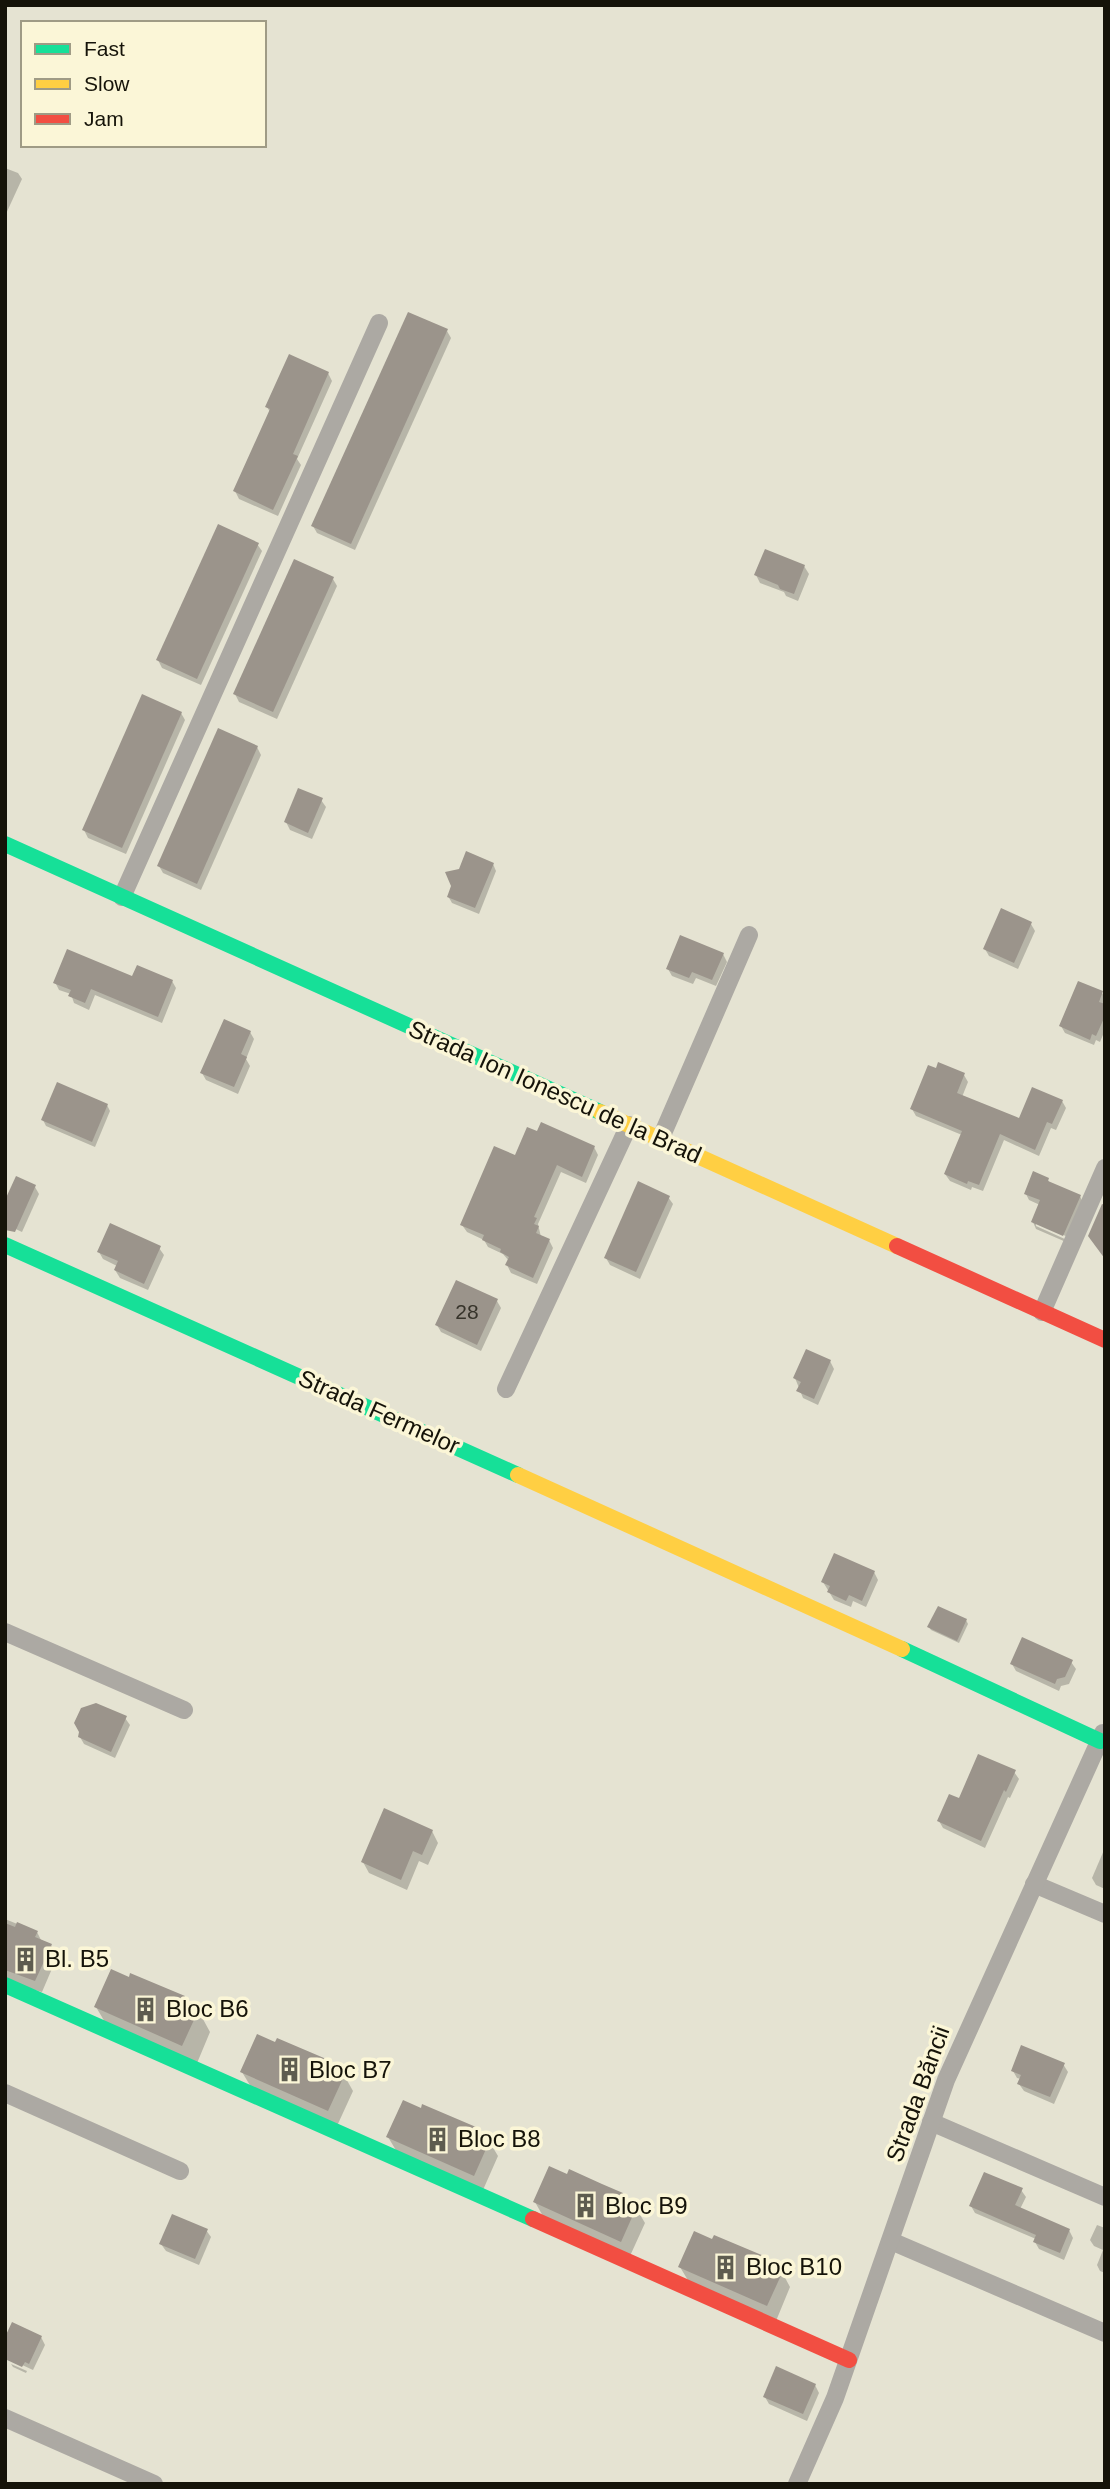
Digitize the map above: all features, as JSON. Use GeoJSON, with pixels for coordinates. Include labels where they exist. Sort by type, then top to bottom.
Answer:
{"type":"FeatureCollection","features":[{"type":"Feature","properties":{"kind":"street"},"geometry":{"type":"LineString","coordinates":[[122,897],[379,323]]}},
{"type":"Feature","properties":{"kind":"street","name":"Strada Ion Ionescu de la Brad"},"geometry":{"type":"LineString","coordinates":[[5,844],[1105,1340]]}},
{"type":"Feature","properties":{"kind":"street"},"geometry":{"type":"LineString","coordinates":[[660,1139],[749,935]]}},
{"type":"Feature","properties":{"kind":"street"},"geometry":{"type":"LineString","coordinates":[[506,1389],[629,1125]]}},
{"type":"Feature","properties":{"kind":"street"},"geometry":{"type":"LineString","coordinates":[[1042,1312],[1105,1168]]}},
{"type":"Feature","properties":{"kind":"street","name":"Strada Fermelor"},"geometry":{"type":"LineString","coordinates":[[5,1245],[1102,1736]]}},
{"type":"Feature","properties":{"kind":"street"},"geometry":{"type":"LineString","coordinates":[[5,1632],[184,1710]]}},
{"type":"Feature","properties":{"kind":"street","name":"Strada Băncii"},"geometry":{"type":"LineString","coordinates":[[797,2484],[835,2398],[931,2122],[971,2022],[1102,1736]]}},
{"type":"Feature","properties":{"kind":"street"},"geometry":{"type":"LineString","coordinates":[[1034,1884],[1105,1914]]}},
{"type":"Feature","properties":{"kind":"street"},"geometry":{"type":"LineString","coordinates":[[5,1985],[849,2360]]}},
{"type":"Feature","properties":{"kind":"street"},"geometry":{"type":"LineString","coordinates":[[5,2094],[180,2172]]}},
{"type":"Feature","properties":{"kind":"street"},"geometry":{"type":"LineString","coordinates":[[931,2122],[1105,2197]]}},
{"type":"Feature","properties":{"kind":"street"},"geometry":{"type":"LineString","coordinates":[[891,2241],[1105,2333]]}},
{"type":"Feature","properties":{"kind":"street"},"geometry":{"type":"LineString","coordinates":[[5,2418],[154,2484]]}},
{"type":"Feature","properties":{"kind":"building"},"geometry":{"type":"Polygon","coordinates":[[[408,312],[448,329],[351,544],[311,526],[408,312]]]}},
{"type":"Feature","properties":{"kind":"building"},"geometry":{"type":"Polygon","coordinates":[[[289,354],[329,372],[293,454],[298,456],[273,510],[233,491],[270,409],[265,407],[289,354]]]}},
{"type":"Feature","properties":{"kind":"building"},"geometry":{"type":"Polygon","coordinates":[[[218,524],[259,543],[197,679],[156,660],[218,524]]]}},
{"type":"Feature","properties":{"kind":"building"},"geometry":{"type":"Polygon","coordinates":[[[765,549],[805,565],[794,594],[754,575],[765,549]]]}},
{"type":"Feature","properties":{"kind":"building"},"geometry":{"type":"Polygon","coordinates":[[[294,559],[334,577],[273,712],[233,694],[294,559]]]}},
{"type":"Feature","properties":{"kind":"building"},"geometry":{"type":"Polygon","coordinates":[[[142,694],[182,712],[122,848],[82,830],[142,694]]]}},
{"type":"Feature","properties":{"kind":"building"},"geometry":{"type":"Polygon","coordinates":[[[218,728],[258,746],[197,884],[157,866],[218,728]]]}},
{"type":"Feature","properties":{"kind":"building"},"geometry":{"type":"Polygon","coordinates":[[[298,788],[323,798],[308,833],[284,822],[298,788]]]}},
{"type":"Feature","properties":{"kind":"building"},"geometry":{"type":"Polygon","coordinates":[[[466,851],[494,863],[475,908],[447,897],[451,886],[445,872],[459,869],[466,851]]]}},
{"type":"Feature","properties":{"kind":"building"},"geometry":{"type":"Polygon","coordinates":[[[1001,908],[1032,922],[1014,963],[983,949],[1001,908]]]}},
{"type":"Feature","properties":{"kind":"building"},"geometry":{"type":"Polygon","coordinates":[[[680,935],[724,953],[712,980],[692,972],[689,978],[666,969],[680,935]]]}},
{"type":"Feature","properties":{"kind":"building"},"geometry":{"type":"Polygon","coordinates":[[[67,949],[132,976],[137,965],[173,980],[158,1017],[91,989],[85,1003],[68,996],[71,990],[53,983],[67,949]]]}},
{"type":"Feature","properties":{"kind":"building"},"geometry":{"type":"Polygon","coordinates":[[[1078,981],[1103,991],[1099,1002],[1105,1004],[1105,1016],[1096,1036],[1092,1034],[1090,1040],[1059,1026],[1078,981]]]}},
{"type":"Feature","properties":{"kind":"building"},"geometry":{"type":"Polygon","coordinates":[[[224,1019],[251,1031],[241,1054],[247,1057],[234,1087],[200,1073],[224,1019]]]}},
{"type":"Feature","properties":{"kind":"building"},"geometry":{"type":"Polygon","coordinates":[[[938,1062],[965,1073],[957,1093],[1019,1118],[1032,1087],[1063,1100],[1052,1124],[1047,1122],[1035,1150],[1000,1134],[979,1185],[968,1181],[967,1184],[944,1174],[962,1131],[910,1109],[928,1065],[936,1068],[938,1062]]]}},
{"type":"Feature","properties":{"kind":"building"},"geometry":{"type":"Polygon","coordinates":[[[57,1082],[108,1104],[92,1142],[41,1120],[57,1082]]]}},
{"type":"Feature","properties":{"kind":"building"},"geometry":{"type":"Polygon","coordinates":[[[541,1122],[595,1146],[582,1177],[557,1165],[534,1217],[537,1218],[534,1224],[539,1226],[536,1233],[550,1239],[533,1278],[505,1265],[509,1257],[500,1252],[501,1249],[482,1240],[484,1235],[460,1225],[494,1146],[515,1155],[527,1127],[537,1131],[541,1122]]]}},
{"type":"Feature","properties":{"kind":"building"},"geometry":{"type":"Polygon","coordinates":[[[1033,1171],[1049,1178],[1048,1181],[1081,1195],[1063,1236],[1031,1222],[1040,1200],[1024,1194],[1033,1171]]]}},
{"type":"Feature","properties":{"kind":"building"},"geometry":{"type":"Polygon","coordinates":[[[16,1176],[36,1185],[15,1232],[5,1230],[5,1200],[16,1176]]]}},
{"type":"Feature","properties":{"kind":"building"},"geometry":{"type":"Polygon","coordinates":[[[638,1181],[670,1196],[636,1272],[604,1258],[638,1181]]]}},
{"type":"Feature","properties":{"kind":"building"},"geometry":{"type":"Polygon","coordinates":[[[1102,1204],[1105,1205],[1105,1259],[1088,1236],[1102,1204]]]}},
{"type":"Feature","properties":{"kind":"building"},"geometry":{"type":"Polygon","coordinates":[[[110,1223],[161,1246],[144,1284],[114,1270],[118,1261],[97,1252],[110,1223]]]}},
{"type":"Feature","properties":{"kind":"building"},"geometry":{"type":"Polygon","coordinates":[[[456,1280],[498,1299],[477,1345],[435,1325],[456,1280]]]}},
{"type":"Feature","properties":{"kind":"building"},"geometry":{"type":"Polygon","coordinates":[[[806,1349],[831,1360],[814,1399],[796,1391],[801,1382],[793,1378],[806,1349]]]}},
{"type":"Feature","properties":{"kind":"building"},"geometry":{"type":"Polygon","coordinates":[[[834,1553],[875,1571],[862,1601],[849,1595],[846,1601],[827,1592],[830,1586],[821,1582],[834,1553]]]}},
{"type":"Feature","properties":{"kind":"building"},"geometry":{"type":"Polygon","coordinates":[[[938,1606],[967,1619],[957,1641],[927,1627],[938,1606]]]}},
{"type":"Feature","properties":{"kind":"building"},"geometry":{"type":"Polygon","coordinates":[[[1022,1637],[1073,1660],[1065,1677],[1057,1679],[1055,1684],[1010,1664],[1022,1637]]]}},
{"type":"Feature","properties":{"kind":"building"},"geometry":{"type":"Polygon","coordinates":[[[96,1703],[127,1716],[111,1752],[78,1737],[79,1732],[74,1723],[81,1708],[96,1703]]]}},
{"type":"Feature","properties":{"kind":"building"},"geometry":{"type":"Polygon","coordinates":[[[978,1754],[1016,1770],[981,1841],[937,1821],[949,1794],[959,1798],[978,1754]]]}},
{"type":"Feature","properties":{"kind":"building"},"geometry":{"type":"Polygon","coordinates":[[[384,1808],[433,1830],[422,1855],[413,1851],[401,1880],[361,1862],[384,1808]]]}},
{"type":"Feature","properties":{"kind":"building","name":"Bl. B5"},"geometry":{"type":"Polygon","coordinates":[[[17,1922],[38,1931],[35,1937],[52,1944],[35,1981],[5,1970],[5,1923],[15,1927],[17,1922]]]}},
{"type":"Feature","properties":{"kind":"building","name":"Bloc B6"},"geometry":{"type":"Polygon","coordinates":[[[111,1969],[129,1977],[130,1973],[185,1996],[182,2001],[199,2009],[182,2046],[94,2007],[111,1969]]]}},
{"type":"Feature","properties":{"kind":"building","name":"Bloc B7"},"geometry":{"type":"Polygon","coordinates":[[[257,2034],[275,2042],[277,2038],[331,2061],[328,2067],[345,2074],[328,2111],[240,2072],[257,2034]]]}},
{"type":"Feature","properties":{"kind":"building"},"geometry":{"type":"Polygon","coordinates":[[[1021,2045],[1065,2063],[1050,2097],[1017,2084],[1021,2075],[1011,2071],[1021,2045]]]}},
{"type":"Feature","properties":{"kind":"building","name":"Bloc B8"},"geometry":{"type":"Polygon","coordinates":[[[403,2100],[421,2108],[422,2104],[476,2127],[473,2132],[490,2140],[474,2176],[386,2137],[403,2100]]]}},
{"type":"Feature","properties":{"kind":"building","name":"Bloc B9"},"geometry":{"type":"Polygon","coordinates":[[[549,2166],[567,2174],[569,2169],[623,2193],[621,2199],[637,2206],[621,2242],[533,2202],[549,2166]]]}},
{"type":"Feature","properties":{"kind":"building"},"geometry":{"type":"Polygon","coordinates":[[[984,2172],[1023,2188],[1015,2205],[1070,2229],[1060,2253],[1033,2242],[1036,2235],[969,2206],[984,2172]]]}},
{"type":"Feature","properties":{"kind":"building"},"geometry":{"type":"Polygon","coordinates":[[[172,2214],[208,2229],[195,2259],[159,2244],[172,2214]]]}},
{"type":"Feature","properties":{"kind":"building","name":"Bloc B10"},"geometry":{"type":"Polygon","coordinates":[[[694,2231],[712,2239],[714,2235],[769,2258],[766,2264],[783,2271],[767,2306],[678,2267],[694,2231]]]}},
{"type":"Feature","properties":{"kind":"building"},"geometry":{"type":"Polygon","coordinates":[[[12,2322],[42,2336],[29,2364],[25,2362],[22,2367],[5,2357],[5,2337],[12,2322]]]}},
{"type":"Feature","properties":{"kind":"building"},"geometry":{"type":"Polygon","coordinates":[[[776,2366],[816,2384],[803,2414],[763,2397],[776,2366]]]}},
{"type":"Feature","properties":{"kind":"traffic: fast"},"geometry":{"type":"LineString","coordinates":[[5,844],[600,1112]]}},
{"type":"Feature","properties":{"kind":"traffic: fast"},"geometry":{"type":"LineString","coordinates":[[5,1245],[518,1475]]}},
{"type":"Feature","properties":{"kind":"traffic: fast"},"geometry":{"type":"LineString","coordinates":[[902,1649],[1100,1741]]}},
{"type":"Feature","properties":{"kind":"traffic: fast"},"geometry":{"type":"LineString","coordinates":[[5,1985],[533,2219]]}},
{"type":"Feature","properties":{"kind":"traffic: slow"},"geometry":{"type":"LineString","coordinates":[[600,1112],[897,1246]]}},
{"type":"Feature","properties":{"kind":"traffic: slow"},"geometry":{"type":"LineString","coordinates":[[518,1475],[902,1649]]}},
{"type":"Feature","properties":{"kind":"traffic: jam"},"geometry":{"type":"LineString","coordinates":[[897,1246],[1105,1340]]}},
{"type":"Feature","properties":{"kind":"traffic: jam"},"geometry":{"type":"LineString","coordinates":[[533,2219],[849,2360]]}},
{"type":"Feature","properties":{"kind":"place","name":"Bl. B5"},"geometry":{"type":"Point","coordinates":[25,1959]}},
{"type":"Feature","properties":{"kind":"place","name":"Bloc B6"},"geometry":{"type":"Point","coordinates":[146,2009]}},
{"type":"Feature","properties":{"kind":"place","name":"Bloc B7"},"geometry":{"type":"Point","coordinates":[289,2070]}},
{"type":"Feature","properties":{"kind":"place","name":"Bloc B8"},"geometry":{"type":"Point","coordinates":[438,2139]}},
{"type":"Feature","properties":{"kind":"place","name":"Bloc B9"},"geometry":{"type":"Point","coordinates":[585,2206]}},
{"type":"Feature","properties":{"kind":"place","name":"Bloc B10"},"geometry":{"type":"Point","coordinates":[726,2267]}}]}
